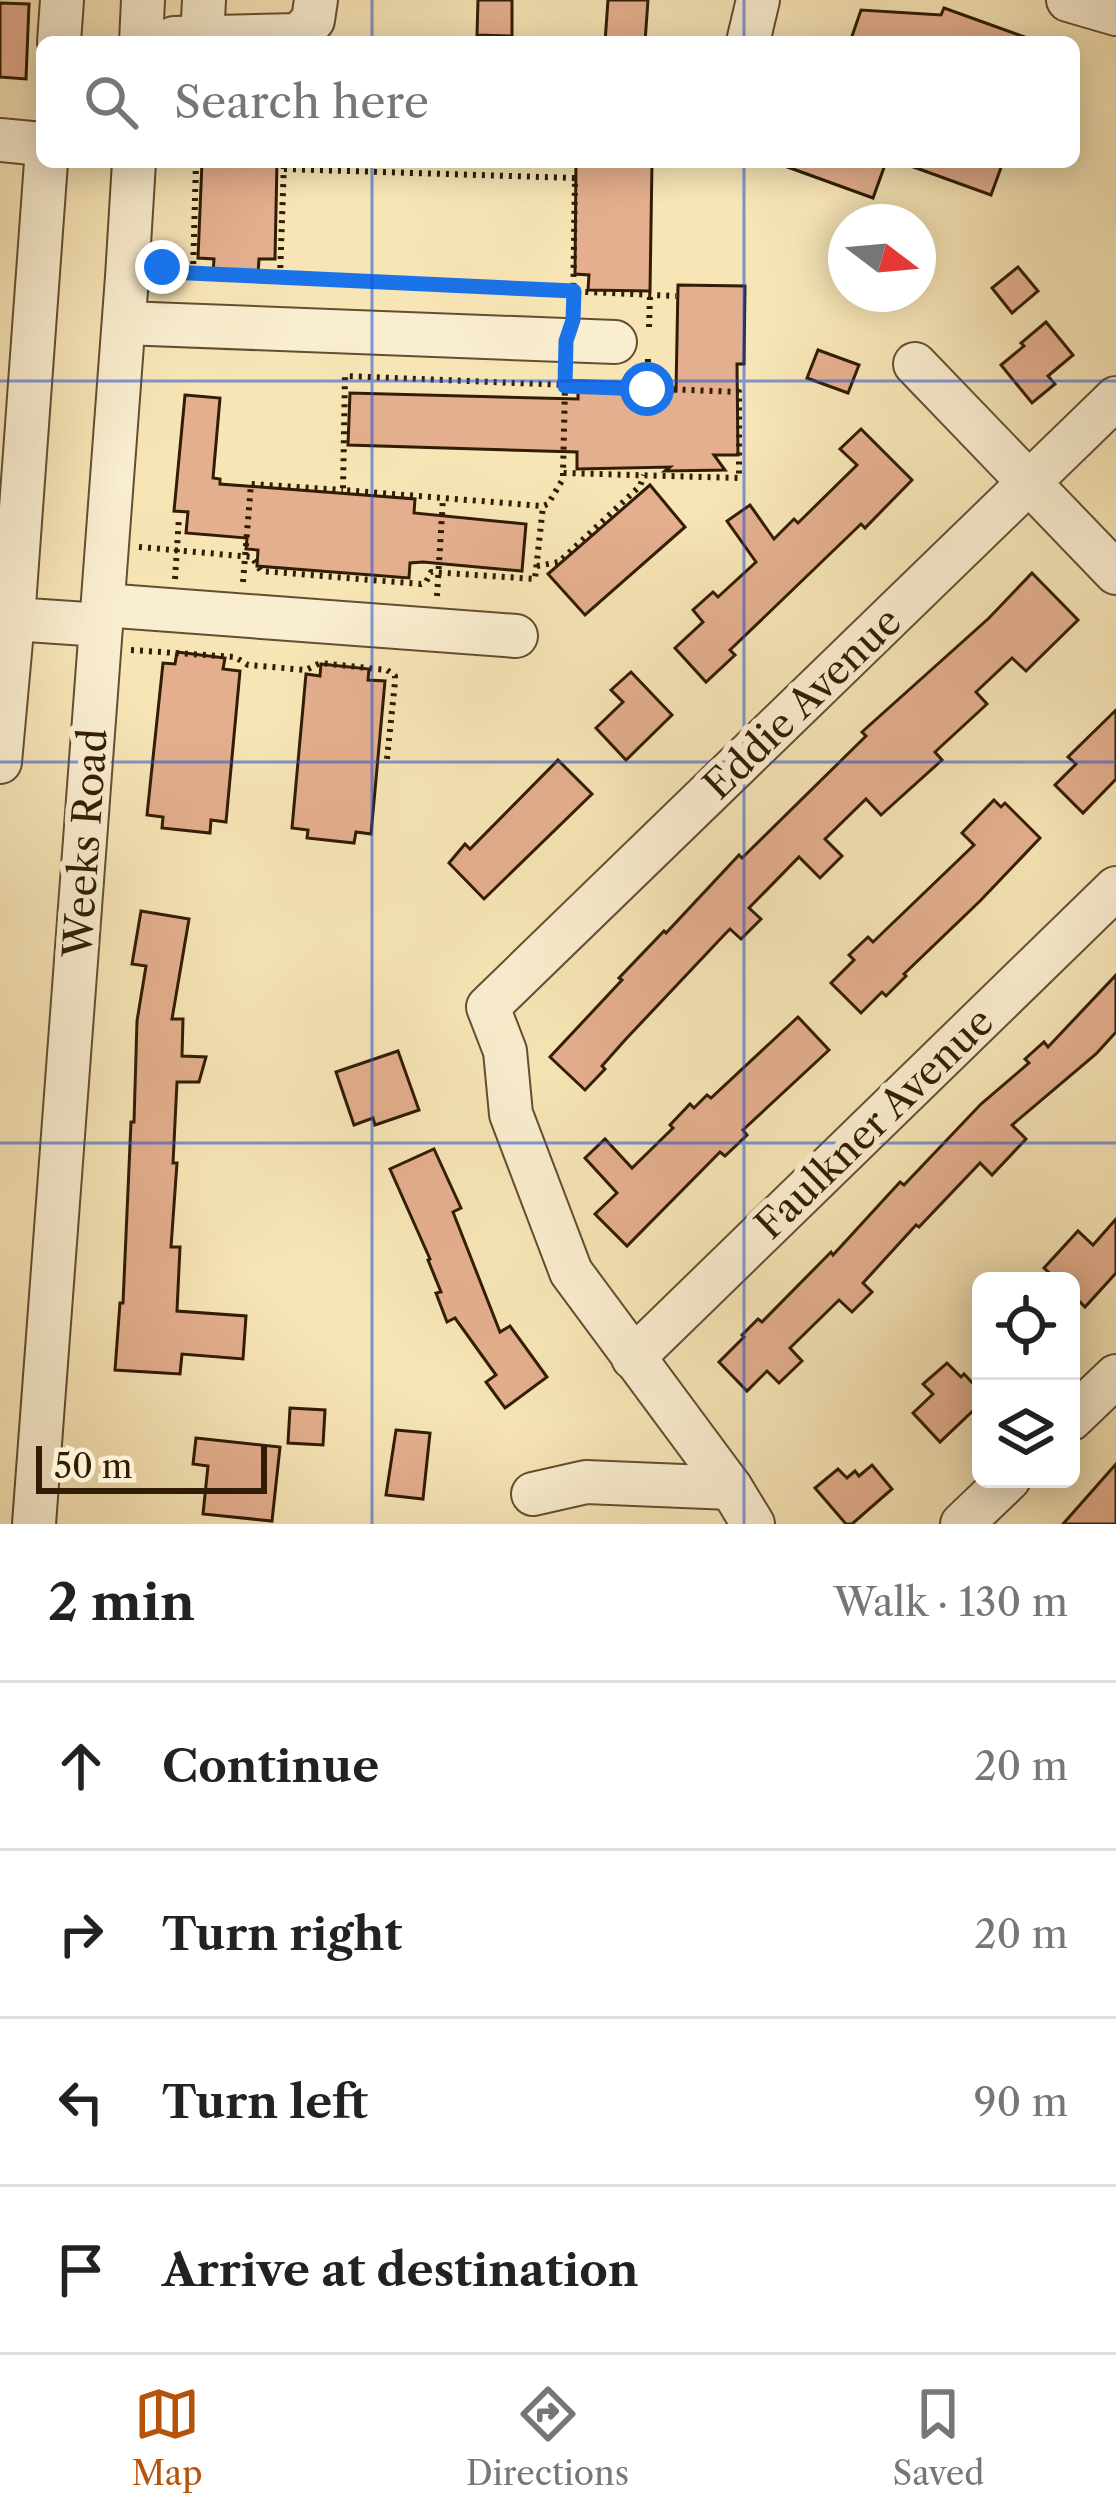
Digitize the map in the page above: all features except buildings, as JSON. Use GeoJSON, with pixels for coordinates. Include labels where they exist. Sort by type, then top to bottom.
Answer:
{"type":"FeatureCollection","features":[{"type":"Feature","properties":{"kind":"street"},"geometry":{"type":"LineString","coordinates":[[59,36],[62,0]]}},
{"type":"Feature","properties":{"kind":"street"},"geometry":{"type":"LineString","coordinates":[[141,36],[143,0]]}},
{"type":"Feature","properties":{"kind":"street"},"geometry":{"type":"LineString","coordinates":[[205,23],[280,18],[299,35],[313,20],[316,0]]}},
{"type":"Feature","properties":{"kind":"street"},"geometry":{"type":"LineString","coordinates":[[749,36],[758,0]]}},
{"type":"Feature","properties":{"kind":"street"},"geometry":{"type":"LineString","coordinates":[[1068,0],[1116,14]]}},
{"type":"Feature","properties":{"kind":"street"},"geometry":{"type":"LineString","coordinates":[[0,140],[36,143]]}},
{"type":"Feature","properties":{"kind":"street"},"geometry":{"type":"LineString","coordinates":[[0,761],[46,168]]}},
{"type":"Feature","properties":{"kind":"street","name":"Weeks Road"},"geometry":{"type":"LineString","coordinates":[[34,1524],[109,626],[134,168]]}},
{"type":"Feature","properties":{"kind":"street"},"geometry":{"type":"LineString","coordinates":[[124,323],[615,342]]}},
{"type":"Feature","properties":{"kind":"street"},"geometry":{"type":"LineString","coordinates":[[915,364],[1116,573]]}},
{"type":"Feature","properties":{"kind":"street","name":"Eddie Avenue"},"geometry":{"type":"LineString","coordinates":[[633,1358],[571,1271],[511,1114],[505,1051],[488,1007],[1116,398]]}},
{"type":"Feature","properties":{"kind":"street"},"geometry":{"type":"LineString","coordinates":[[13,619],[109,626],[172,610],[517,636]]}},
{"type":"Feature","properties":{"kind":"street","name":"Faulkner Avenue"},"geometry":{"type":"LineString","coordinates":[[633,1358],[1116,888]]}},
{"type":"Feature","properties":{"kind":"street"},"geometry":{"type":"LineString","coordinates":[[633,1358],[731,1487],[753,1524]]}},
{"type":"Feature","properties":{"kind":"street"},"geometry":{"type":"LineString","coordinates":[[1080,1410],[1116,1376]]}},
{"type":"Feature","properties":{"kind":"street"},"geometry":{"type":"LineString","coordinates":[[533,1494],[586,1482],[731,1487]]}},
{"type":"Feature","properties":{"kind":"street"},"geometry":{"type":"LineString","coordinates":[[962,1524],[1000,1488]]}},
{"type":"Feature","properties":{"kind":"path"},"geometry":{"type":"LineString","coordinates":[[194,273],[196,168]]}},
{"type":"Feature","properties":{"kind":"path"},"geometry":{"type":"LineString","coordinates":[[280,277],[284,168]]}},
{"type":"Feature","properties":{"kind":"path"},"geometry":{"type":"LineString","coordinates":[[241,615],[251,484],[543,506],[563,479],[566,341],[573,320],[575,178],[332,168]]}},
{"type":"Feature","properties":{"kind":"path"},"geometry":{"type":"LineString","coordinates":[[156,266],[170,272],[676,296]]}},
{"type":"Feature","properties":{"kind":"path"},"geometry":{"type":"LineString","coordinates":[[344,490],[345,376],[740,392],[739,478],[563,472]]}},
{"type":"Feature","properties":{"kind":"path"},"geometry":{"type":"LineString","coordinates":[[537,566],[559,562],[640,486],[644,475]]}},
{"type":"Feature","properties":{"kind":"path"},"geometry":{"type":"LineString","coordinates":[[435,630],[443,498]]}},
{"type":"Feature","properties":{"kind":"path"},"geometry":{"type":"LineString","coordinates":[[130,546],[252,557],[261,572],[421,584],[431,572],[536,579],[543,506]]}},
{"type":"Feature","properties":{"kind":"path"},"geometry":{"type":"LineString","coordinates":[[172,610],[179,517]]}},
{"type":"Feature","properties":{"kind":"path"},"geometry":{"type":"LineString","coordinates":[[109,626],[235,657],[248,665],[306,670],[320,663],[387,670],[395,676],[387,759]]}},
{"type":"Feature","properties":{"kind":"route"},"geometry":{"type":"LineString","coordinates":[[162,267],[170,272],[574,291],[565,386],[647,389]]}}]}
